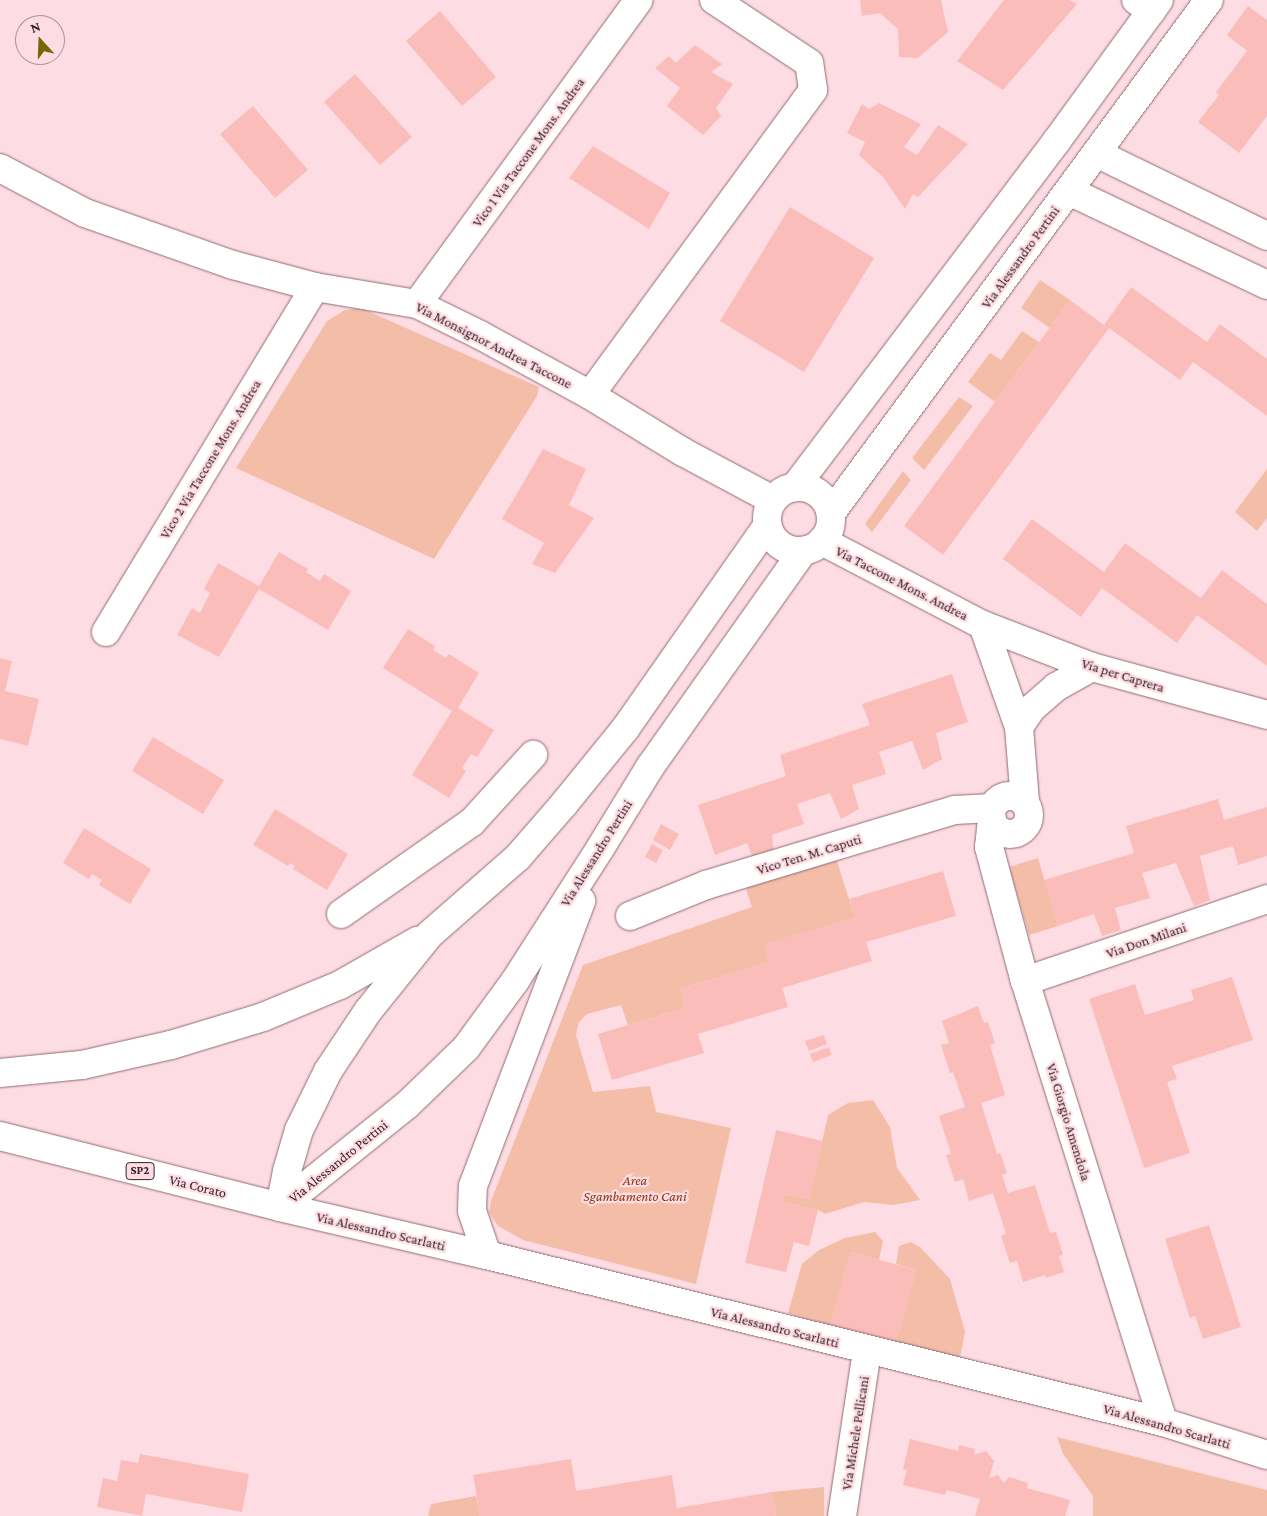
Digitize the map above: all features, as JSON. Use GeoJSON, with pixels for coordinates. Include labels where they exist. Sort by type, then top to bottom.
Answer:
{"type":"FeatureCollection","features":[{"type":"Feature","properties":{"kind":"main road","name":"Vico 1 Via Taccone Mons. Andrea"},"geometry":{"type":"LineString","coordinates":[[417,304],[639,0]]}},
{"type":"Feature","properties":{"kind":"main road"},"geometry":{"type":"LineString","coordinates":[[590,395],[813,90],[809,63],[714,0]]}},
{"type":"Feature","properties":{"kind":"main road","name":"Via Alessandro Pertini"},"geometry":{"type":"LineString","coordinates":[[831,513],[1209,0]]}},
{"type":"Feature","properties":{"kind":"main road","name":"Via Alessandro Pertini"},"geometry":{"type":"LineString","coordinates":[[280,1207],[287,1171],[299,1130],[328,1071],[368,1012],[429,935],[518,857],[625,729],[779,504],[1050,149],[1149,4]]}},
{"type":"Feature","properties":{"kind":"main road"},"geometry":{"type":"LineString","coordinates":[[1096,153],[1267,236]]}},
{"type":"Feature","properties":{"kind":"main road","name":"Via Monsignor Andrea Taccone"},"geometry":{"type":"LineString","coordinates":[[0,168],[85,213],[233,265],[315,286],[417,304],[480,335],[590,395],[683,452],[779,504]]}},
{"type":"Feature","properties":{"kind":"main road"},"geometry":{"type":"LineString","coordinates":[[1069,191],[1267,285]]}},
{"type":"Feature","properties":{"kind":"main road","name":"Vico 2 Via Taccone Mons. Andrea"},"geometry":{"type":"LineString","coordinates":[[106,632],[315,286]]}},
{"type":"Feature","properties":{"kind":"main road"},"geometry":{"type":"LineString","coordinates":[[805,487],[822,496],[831,513],[828,533],[812,546],[785,548],[777,542],[779,504],[805,487]]}},
{"type":"Feature","properties":{"kind":"main road","name":"Via Alessandro Pertini"},"geometry":{"type":"LineString","coordinates":[[280,1207],[407,1105],[466,1048],[515,982],[650,767],[812,546]]}},
{"type":"Feature","properties":{"kind":"main road","name":"Via Taccone Mons. Andrea"},"geometry":{"type":"LineString","coordinates":[[812,546],[983,625]]}},
{"type":"Feature","properties":{"kind":"main road"},"geometry":{"type":"LineString","coordinates":[[983,625],[1019,727],[1025,802],[1030,814],[1027,825],[1017,833],[1005,833],[994,825],[992,814]]}},
{"type":"Feature","properties":{"kind":"main road","name":"Via per Caprera"},"geometry":{"type":"LineString","coordinates":[[983,625],[1092,667],[1267,715]]}},
{"type":"Feature","properties":{"kind":"main road"},"geometry":{"type":"LineString","coordinates":[[1019,727],[1032,708],[1056,687],[1092,667]]}},
{"type":"Feature","properties":{"kind":"main road"},"geometry":{"type":"LineString","coordinates":[[341,914],[472,822],[533,755]]}},
{"type":"Feature","properties":{"kind":"main road","name":"Vico Ten. M. Caputi"},"geometry":{"type":"LineString","coordinates":[[630,916],[706,885],[955,810],[992,814]]}},
{"type":"Feature","properties":{"kind":"main road","name":"Via Giorgio Amendola"},"geometry":{"type":"LineString","coordinates":[[992,814],[989,847],[1025,981],[1163,1422]]}},
{"type":"Feature","properties":{"kind":"main road"},"geometry":{"type":"LineString","coordinates":[[487,1255],[472,1211],[473,1186],[601,847]]}},
{"type":"Feature","properties":{"kind":"main road","name":"Via Don Milani"},"geometry":{"type":"LineString","coordinates":[[1025,981],[1267,899]]}},
{"type":"Feature","properties":{"kind":"main road"},"geometry":{"type":"LineString","coordinates":[[0,1074],[82,1065],[171,1045],[263,1017],[340,985],[429,935]]}},
{"type":"Feature","properties":{"kind":"main road","name":"Via Corato"},"geometry":{"type":"LineString","coordinates":[[0,1136],[280,1207]]}},
{"type":"Feature","properties":{"kind":"main road","name":"Via Alessandro Scarlatti"},"geometry":{"type":"LineString","coordinates":[[280,1207],[487,1255],[1163,1422],[1267,1455]]}},
{"type":"Feature","properties":{"kind":"main road","name":"Via Michele Pellicani"},"geometry":{"type":"LineString","coordinates":[[842,1516],[868,1350]]}},
{"type":"Feature","properties":{"kind":"green space"},"geometry":{"type":"Polygon","coordinates":[[[1040,280],[1070,300],[1050,328],[1021,308],[1040,280]]]}},
{"type":"Feature","properties":{"kind":"green space"},"geometry":{"type":"Polygon","coordinates":[[[361,308],[539,387],[537,396],[434,559],[236,468],[327,321],[345,310],[361,308]]]}},
{"type":"Feature","properties":{"kind":"green space"},"geometry":{"type":"Polygon","coordinates":[[[1022,331],[1039,342],[995,402],[968,382],[990,353],[1001,360],[1022,331]]]}},
{"type":"Feature","properties":{"kind":"green space"},"geometry":{"type":"Polygon","coordinates":[[[959,397],[973,406],[924,470],[912,458],[959,397]]]}},
{"type":"Feature","properties":{"kind":"green space"},"geometry":{"type":"Polygon","coordinates":[[[1267,469],[1267,518],[1257,531],[1235,512],[1267,469]]]}},
{"type":"Feature","properties":{"kind":"green space"},"geometry":{"type":"Polygon","coordinates":[[[903,471],[911,480],[872,532],[865,524],[903,471]]]}},
{"type":"Feature","properties":{"kind":"green space","name":"Area Sgambamento Cani"},"geometry":{"type":"Polygon","coordinates":[[[835,855],[855,918],[765,944],[769,962],[680,989],[685,1008],[628,1025],[621,1005],[587,1014],[579,1022],[576,1035],[593,1092],[650,1086],[656,1112],[731,1128],[696,1284],[523,1240],[498,1226],[489,1213],[491,1201],[583,965],[752,907],[744,883],[835,855]]]}},
{"type":"Feature","properties":{"kind":"green space"},"geometry":{"type":"Polygon","coordinates":[[[1038,858],[1058,926],[1029,935],[1009,867],[1038,858]]]}},
{"type":"Feature","properties":{"kind":"green space"},"geometry":{"type":"Polygon","coordinates":[[[873,1100],[890,1127],[897,1168],[920,1200],[893,1205],[864,1202],[825,1214],[818,1210],[783,1202],[785,1194],[809,1199],[828,1115],[848,1103],[873,1100]]]}},
{"type":"Feature","properties":{"kind":"green space"},"geometry":{"type":"Polygon","coordinates":[[[875,1232],[883,1241],[879,1260],[851,1252],[830,1327],[788,1313],[802,1264],[819,1250],[845,1238],[875,1232]]]}},
{"type":"Feature","properties":{"kind":"green space"},"geometry":{"type":"Polygon","coordinates":[[[911,1242],[921,1248],[950,1279],[965,1332],[960,1357],[895,1345],[916,1270],[896,1264],[899,1246],[911,1242]]]}},
{"type":"Feature","properties":{"kind":"green space"},"geometry":{"type":"Polygon","coordinates":[[[1057,1437],[1267,1490],[1267,1516],[1093,1516],[1093,1496],[1063,1454],[1057,1437]]]}},
{"type":"Feature","properties":{"kind":"green space"},"geometry":{"type":"Polygon","coordinates":[[[824,1487],[824,1516],[776,1516],[772,1492],[824,1487]]]}},
{"type":"Feature","properties":{"kind":"green space"},"geometry":{"type":"Polygon","coordinates":[[[476,1496],[480,1516],[428,1516],[431,1504],[476,1496]]]}},
{"type":"Feature","properties":{"kind":"building"},"geometry":{"type":"Polygon","coordinates":[[[860,0],[941,0],[948,32],[918,58],[899,57],[898,29],[880,13],[862,16],[860,0]]]}},
{"type":"Feature","properties":{"kind":"building"},"geometry":{"type":"Polygon","coordinates":[[[1004,0],[1069,0],[1077,4],[1003,90],[957,61],[1004,0]]]}},
{"type":"Feature","properties":{"kind":"building"},"geometry":{"type":"Polygon","coordinates":[[[1248,6],[1267,20],[1267,116],[1239,153],[1198,122],[1219,95],[1216,92],[1247,51],[1227,35],[1248,6]]]}},
{"type":"Feature","properties":{"kind":"building"},"geometry":{"type":"Polygon","coordinates":[[[440,11],[496,77],[462,106],[406,41],[440,11]]]}},
{"type":"Feature","properties":{"kind":"building"},"geometry":{"type":"Polygon","coordinates":[[[695,45],[722,64],[711,72],[733,84],[716,108],[721,116],[703,135],[667,106],[680,88],[655,68],[669,56],[676,63],[695,45]]]}},
{"type":"Feature","properties":{"kind":"building"},"geometry":{"type":"Polygon","coordinates":[[[355,74],[412,137],[380,165],[324,102],[355,74]]]}},
{"type":"Feature","properties":{"kind":"building"},"geometry":{"type":"Polygon","coordinates":[[[879,103],[921,124],[904,147],[917,155],[938,125],[968,144],[918,197],[913,194],[905,209],[883,177],[859,155],[865,142],[847,133],[862,104],[869,109],[879,103]]]}},
{"type":"Feature","properties":{"kind":"building"},"geometry":{"type":"Polygon","coordinates":[[[253,106],[308,170],[275,198],[220,134],[253,106]]]}},
{"type":"Feature","properties":{"kind":"building"},"geometry":{"type":"Polygon","coordinates":[[[593,146],[670,193],[649,229],[569,178],[593,146]]]}},
{"type":"Feature","properties":{"kind":"building"},"geometry":{"type":"Polygon","coordinates":[[[790,207],[874,258],[804,372],[720,321],[790,207]]]}},
{"type":"Feature","properties":{"kind":"building"},"geometry":{"type":"Polygon","coordinates":[[[1131,287],[1207,342],[1220,324],[1267,359],[1267,416],[1193,362],[1180,380],[1109,328],[943,555],[904,526],[1070,300],[1104,325],[1131,287]]]}},
{"type":"Feature","properties":{"kind":"building"},"geometry":{"type":"Polygon","coordinates":[[[543,449],[586,469],[569,505],[594,518],[555,573],[532,564],[544,543],[502,519],[543,449]]]}},
{"type":"Feature","properties":{"kind":"building"},"geometry":{"type":"Polygon","coordinates":[[[1032,519],[1104,572],[1125,543],[1201,598],[1222,570],[1267,604],[1267,666],[1197,615],[1177,643],[1102,588],[1081,617],[1003,559],[1032,519]]]}},
{"type":"Feature","properties":{"kind":"building"},"geometry":{"type":"Polygon","coordinates":[[[279,552],[308,569],[306,572],[320,581],[324,574],[351,591],[328,630],[259,589],[219,657],[177,635],[192,608],[200,613],[210,593],[204,589],[218,563],[259,586],[279,552]]]}},
{"type":"Feature","properties":{"kind":"building"},"geometry":{"type":"Polygon","coordinates":[[[408,629],[435,646],[433,650],[446,658],[449,654],[479,673],[458,708],[494,730],[477,757],[471,754],[462,768],[466,771],[449,798],[412,775],[452,711],[383,668],[408,629]]]}},
{"type":"Feature","properties":{"kind":"building"},"geometry":{"type":"Polygon","coordinates":[[[0,658],[12,661],[5,691],[39,699],[28,746],[0,739],[0,658]]]}},
{"type":"Feature","properties":{"kind":"building"},"geometry":{"type":"Polygon","coordinates":[[[952,674],[968,722],[936,733],[942,759],[923,770],[912,741],[879,752],[886,774],[852,785],[859,809],[841,819],[830,793],[797,804],[804,824],[772,835],[774,851],[753,858],[747,843],[715,855],[698,805],[786,776],[780,755],[870,725],[862,704],[952,674]]]}},
{"type":"Feature","properties":{"kind":"building"},"geometry":{"type":"Polygon","coordinates":[[[153,737],[224,780],[203,814],[132,771],[153,737]]]}},
{"type":"Feature","properties":{"kind":"building"},"geometry":{"type":"Polygon","coordinates":[[[1218,799],[1224,820],[1267,807],[1267,856],[1238,865],[1233,846],[1200,856],[1210,900],[1194,906],[1176,863],[1142,873],[1150,898],[1115,908],[1121,930],[1102,936],[1094,914],[1058,926],[1044,880],[1134,853],[1126,826],[1218,799]]]}},
{"type":"Feature","properties":{"kind":"building"},"geometry":{"type":"Polygon","coordinates":[[[275,809],[348,854],[327,890],[293,869],[295,866],[290,863],[288,866],[253,845],[275,809]]]}},
{"type":"Feature","properties":{"kind":"building"},"geometry":{"type":"Polygon","coordinates":[[[661,824],[679,834],[670,850],[653,840],[661,824]]]}},
{"type":"Feature","properties":{"kind":"building"},"geometry":{"type":"Polygon","coordinates":[[[84,828],[151,869],[130,904],[99,885],[102,880],[92,874],[89,879],[63,863],[84,828]]]}},
{"type":"Feature","properties":{"kind":"building"},"geometry":{"type":"Polygon","coordinates":[[[652,844],[663,850],[656,863],[645,857],[652,844]]]}},
{"type":"Feature","properties":{"kind":"building"},"geometry":{"type":"Polygon","coordinates":[[[943,871],[956,916],[866,942],[872,961],[782,988],[788,1007],[698,1034],[704,1053],[612,1080],[598,1034],[685,1008],[680,989],[769,962],[764,944],[855,918],[849,899],[943,871]]]}},
{"type":"Feature","properties":{"kind":"building"},"geometry":{"type":"Polygon","coordinates":[[[1232,977],[1253,1040],[1172,1066],[1177,1079],[1167,1082],[1190,1153],[1144,1168],[1089,999],[1135,984],[1145,1015],[1194,1000],[1191,990],[1232,977]]]}},
{"type":"Feature","properties":{"kind":"building"},"geometry":{"type":"Polygon","coordinates":[[[978,1006],[984,1023],[988,1022],[995,1043],[990,1045],[1005,1095],[981,1103],[997,1154],[1000,1153],[1007,1173],[1002,1175],[1008,1193],[1035,1185],[1050,1233],[1056,1232],[1063,1255],[1059,1256],[1064,1272],[1046,1278],[1045,1275],[1023,1282],[1017,1261],[1010,1263],[1001,1236],[1006,1234],[993,1193],[969,1201],[963,1179],[955,1182],[946,1155],[951,1154],[939,1116],[965,1107],[953,1072],[950,1073],[941,1045],[949,1043],[942,1021],[978,1006]]]}},
{"type":"Feature","properties":{"kind":"building"},"geometry":{"type":"Polygon","coordinates":[[[824,1035],[827,1044],[809,1051],[805,1041],[824,1035]]]}},
{"type":"Feature","properties":{"kind":"building"},"geometry":{"type":"Polygon","coordinates":[[[829,1047],[832,1055],[813,1062],[810,1054],[829,1047]]]}},
{"type":"Feature","properties":{"kind":"building"},"geometry":{"type":"Polygon","coordinates":[[[776,1130],[823,1141],[809,1199],[785,1194],[783,1202],[818,1210],[809,1246],[794,1242],[786,1272],[745,1263],[776,1130]]]}},
{"type":"Feature","properties":{"kind":"building"},"geometry":{"type":"Polygon","coordinates":[[[1209,1225],[1241,1327],[1203,1339],[1195,1316],[1190,1318],[1165,1239],[1209,1225]]]}},
{"type":"Feature","properties":{"kind":"building"},"geometry":{"type":"Polygon","coordinates":[[[851,1252],[916,1270],[895,1345],[830,1327],[851,1252]]]}},
{"type":"Feature","properties":{"kind":"building"},"geometry":{"type":"Polygon","coordinates":[[[910,1439],[958,1451],[959,1445],[975,1449],[974,1455],[986,1451],[994,1461],[989,1478],[998,1475],[1004,1483],[1009,1477],[1028,1483],[1027,1488],[1070,1500],[1065,1516],[975,1516],[980,1499],[947,1490],[945,1495],[903,1485],[907,1470],[903,1469],[910,1439]]]}},
{"type":"Feature","properties":{"kind":"building"},"geometry":{"type":"Polygon","coordinates":[[[140,1454],[249,1474],[242,1512],[146,1494],[142,1516],[97,1507],[103,1478],[117,1481],[121,1460],[138,1463],[140,1454]]]}},
{"type":"Feature","properties":{"kind":"building"},"geometry":{"type":"Polygon","coordinates":[[[571,1459],[576,1491],[672,1475],[677,1508],[772,1492],[776,1516],[480,1516],[473,1475],[571,1459]]]}}]}
